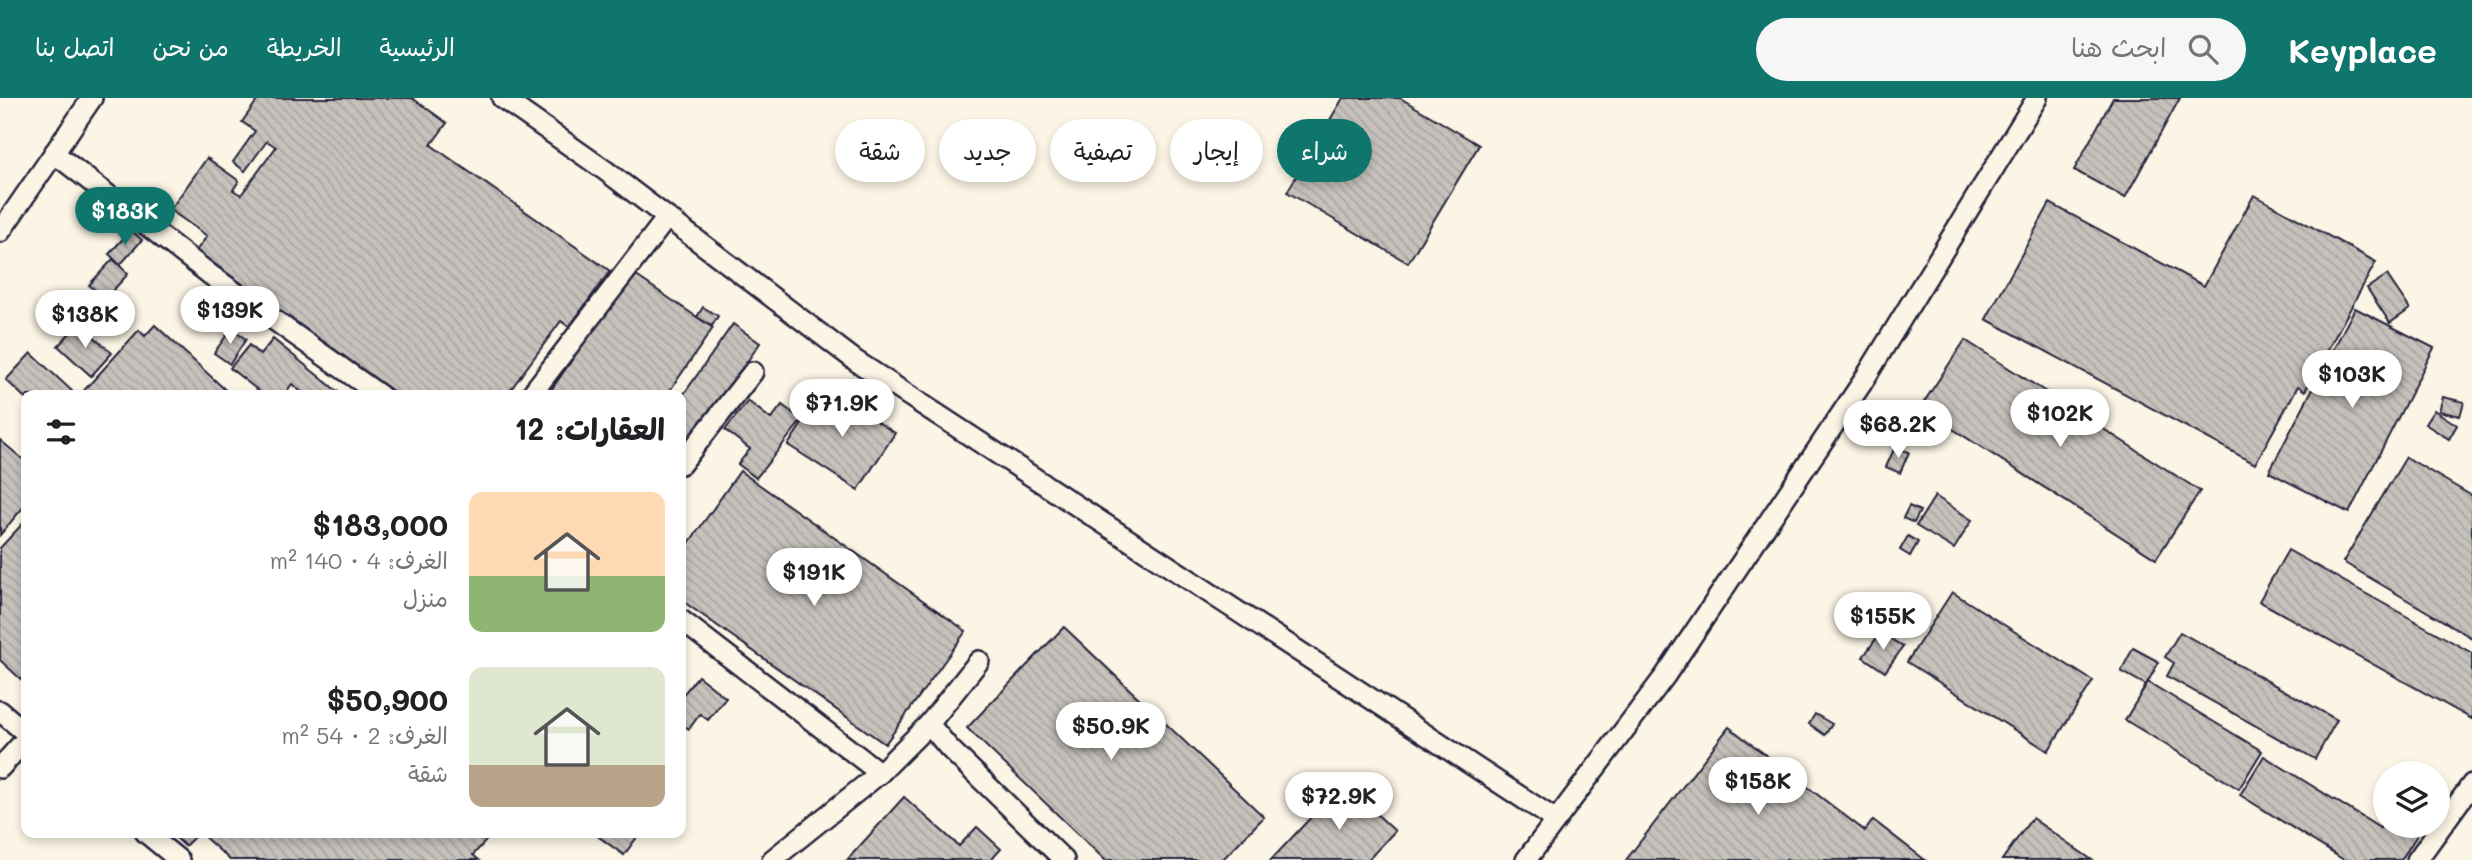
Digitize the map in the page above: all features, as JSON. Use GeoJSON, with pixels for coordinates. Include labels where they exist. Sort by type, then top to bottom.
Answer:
{"type":"FeatureCollection","features":[{"type":"Feature","properties":{"kind":"street"},"geometry":{"type":"LineString","coordinates":[[0,232],[92,98]]}},
{"type":"Feature","properties":{"kind":"street"},"geometry":{"type":"LineString","coordinates":[[502,98],[606,172],[856,361],[1556,820]]}},
{"type":"Feature","properties":{"kind":"street"},"geometry":{"type":"LineString","coordinates":[[1526,860],[1665,676],[1839,416],[2037,98]]}},
{"type":"Feature","properties":{"kind":"street"},"geometry":{"type":"LineString","coordinates":[[54,153],[212,276],[373,390]]}},
{"type":"Feature","properties":{"kind":"street"},"geometry":{"type":"LineString","coordinates":[[535,390],[666,219]]}},
{"type":"Feature","properties":{"kind":"street"},"geometry":{"type":"LineString","coordinates":[[686,458],[753,372]]}},
{"type":"Feature","properties":{"kind":"street"},"geometry":{"type":"LineString","coordinates":[[686,624],[880,773]]}},
{"type":"Feature","properties":{"kind":"street"},"geometry":{"type":"LineString","coordinates":[[772,860],[880,773],[929,724],[979,661]]}},
{"type":"Feature","properties":{"kind":"street"},"geometry":{"type":"LineString","coordinates":[[0,711],[21,729]]}},
{"type":"Feature","properties":{"kind":"street"},"geometry":{"type":"LineString","coordinates":[[929,724],[949,748],[1064,860]]}},
{"type":"Feature","properties":{"kind":"street"},"geometry":{"type":"LineString","coordinates":[[0,768],[21,745]]}},
{"type":"Feature","properties":{"kind":"street"},"geometry":{"type":"LineString","coordinates":[[2417,860],[2472,784]]}},
{"type":"Feature","properties":{"kind":"street"},"geometry":{"type":"LineString","coordinates":[[152,838],[179,860]]}},
{"type":"Feature","properties":{"kind":"building"},"geometry":{"type":"Polygon","coordinates":[[[259,98],[412,98],[447,123],[431,145],[610,271],[569,327],[561,321],[510,390],[392,390],[196,251],[207,236],[170,210],[207,158],[239,181],[233,190],[241,195],[276,147],[267,141],[245,171],[233,162],[255,131],[242,122],[259,98]]]}},
{"type":"Feature","properties":{"kind":"building"},"geometry":{"type":"Polygon","coordinates":[[[1343,98],[1400,98],[1479,145],[1408,263],[1287,192],[1293,182],[1372,182],[1372,119],[1330,119],[1343,98]]]}},
{"type":"Feature","properties":{"kind":"building"},"geometry":{"type":"Polygon","coordinates":[[[2113,98],[2180,98],[2125,198],[2074,170],[2113,98]]]}},
{"type":"Feature","properties":{"kind":"building"},"geometry":{"type":"Polygon","coordinates":[[[2254,195],[2376,262],[2305,391],[2298,386],[2255,464],[1986,319],[2050,203],[2204,286],[2254,195]]]}},
{"type":"Feature","properties":{"kind":"building"},"geometry":{"type":"Polygon","coordinates":[[[131,230],[142,240],[120,265],[109,254],[131,230]]]}},
{"type":"Feature","properties":{"kind":"building"},"geometry":{"type":"Polygon","coordinates":[[[113,259],[128,274],[105,299],[89,285],[113,259]]]}},
{"type":"Feature","properties":{"kind":"building"},"geometry":{"type":"Polygon","coordinates":[[[632,273],[713,328],[670,390],[551,390],[632,273]]]}},
{"type":"Feature","properties":{"kind":"building"},"geometry":{"type":"Polygon","coordinates":[[[2387,275],[2410,309],[2390,323],[2367,288],[2387,275]]]}},
{"type":"Feature","properties":{"kind":"building"},"geometry":{"type":"Polygon","coordinates":[[[703,307],[718,316],[712,326],[697,317],[703,307]]]}},
{"type":"Feature","properties":{"kind":"building"},"geometry":{"type":"Polygon","coordinates":[[[2355,308],[2434,348],[2349,513],[2269,472],[2355,308]]]}},
{"type":"Feature","properties":{"kind":"building"},"geometry":{"type":"Polygon","coordinates":[[[79,323],[112,353],[91,376],[58,346],[79,323]]]}},
{"type":"Feature","properties":{"kind":"building"},"geometry":{"type":"Polygon","coordinates":[[[733,324],[760,343],[686,450],[686,391],[733,324]]]}},
{"type":"Feature","properties":{"kind":"building"},"geometry":{"type":"Polygon","coordinates":[[[155,325],[225,390],[84,390],[139,330],[145,336],[155,325]]]}},
{"type":"Feature","properties":{"kind":"building"},"geometry":{"type":"Polygon","coordinates":[[[231,329],[246,339],[230,364],[214,353],[231,329]]]}},
{"type":"Feature","properties":{"kind":"building"},"geometry":{"type":"Polygon","coordinates":[[[273,339],[336,390],[299,390],[292,384],[288,390],[258,390],[230,368],[249,345],[260,355],[273,339]]]}},
{"type":"Feature","properties":{"kind":"building"},"geometry":{"type":"Polygon","coordinates":[[[1965,340],[2200,491],[2156,559],[1920,408],[1965,340]]]}},
{"type":"Feature","properties":{"kind":"building"},"geometry":{"type":"Polygon","coordinates":[[[31,353],[71,390],[21,390],[21,394],[6,380],[31,353]]]}},
{"type":"Feature","properties":{"kind":"building"},"geometry":{"type":"Polygon","coordinates":[[[825,388],[895,433],[858,490],[788,445],[825,388]]]}},
{"type":"Feature","properties":{"kind":"building"},"geometry":{"type":"Polygon","coordinates":[[[2443,397],[2464,402],[2460,416],[2439,411],[2443,397]]]}},
{"type":"Feature","properties":{"kind":"building"},"geometry":{"type":"Polygon","coordinates":[[[748,401],[771,419],[782,405],[802,420],[756,478],[738,464],[750,449],[725,430],[748,401]]]}},
{"type":"Feature","properties":{"kind":"building"},"geometry":{"type":"Polygon","coordinates":[[[2434,410],[2457,425],[2449,439],[2425,424],[2434,410]]]}},
{"type":"Feature","properties":{"kind":"building"},"geometry":{"type":"Polygon","coordinates":[[[0,440],[21,458],[21,510],[0,535],[0,440]]]}},
{"type":"Feature","properties":{"kind":"building"},"geometry":{"type":"Polygon","coordinates":[[[1895,447],[1909,452],[1900,473],[1886,467],[1895,447]]]}},
{"type":"Feature","properties":{"kind":"building"},"geometry":{"type":"Polygon","coordinates":[[[2406,457],[2472,496],[2472,638],[2343,562],[2406,457]]]}},
{"type":"Feature","properties":{"kind":"building"},"geometry":{"type":"Polygon","coordinates":[[[740,471],[966,631],[885,744],[686,604],[686,547],[740,471]]]}},
{"type":"Feature","properties":{"kind":"building"},"geometry":{"type":"Polygon","coordinates":[[[1935,496],[1972,520],[1954,549],[1916,526],[1935,496]]]}},
{"type":"Feature","properties":{"kind":"building"},"geometry":{"type":"Polygon","coordinates":[[[1909,506],[1920,511],[1914,523],[1903,518],[1909,506]]]}},
{"type":"Feature","properties":{"kind":"building"},"geometry":{"type":"Polygon","coordinates":[[[21,525],[21,679],[0,660],[0,548],[21,525]]]}},
{"type":"Feature","properties":{"kind":"building"},"geometry":{"type":"Polygon","coordinates":[[[1908,536],[1918,542],[1910,556],[1900,550],[1908,536]]]}},
{"type":"Feature","properties":{"kind":"building"},"geometry":{"type":"Polygon","coordinates":[[[2288,550],[2472,653],[2472,719],[2259,601],[2288,550]]]}},
{"type":"Feature","properties":{"kind":"building"},"geometry":{"type":"Polygon","coordinates":[[[1952,592],[2093,681],[2048,751],[1907,662],[1952,592]]]}},
{"type":"Feature","properties":{"kind":"building"},"geometry":{"type":"Polygon","coordinates":[[[1064,627],[1264,817],[1222,860],[1105,860],[967,728],[1064,627]]]}},
{"type":"Feature","properties":{"kind":"building"},"geometry":{"type":"Polygon","coordinates":[[[1881,632],[1903,647],[1885,672],[1863,657],[1881,632]]]}},
{"type":"Feature","properties":{"kind":"building"},"geometry":{"type":"Polygon","coordinates":[[[2180,632],[2337,720],[2315,759],[2167,676],[2174,663],[2165,657],[2180,632]]]}},
{"type":"Feature","properties":{"kind":"building"},"geometry":{"type":"Polygon","coordinates":[[[2133,648],[2159,662],[2146,685],[2121,671],[2133,648]]]}},
{"type":"Feature","properties":{"kind":"building"},"geometry":{"type":"Polygon","coordinates":[[[698,676],[726,698],[708,720],[700,714],[689,729],[686,727],[686,691],[698,676]]]}},
{"type":"Feature","properties":{"kind":"building"},"geometry":{"type":"Polygon","coordinates":[[[2148,682],[2262,751],[2239,789],[2125,720],[2148,682]]]}},
{"type":"Feature","properties":{"kind":"building"},"geometry":{"type":"Polygon","coordinates":[[[1815,714],[1832,724],[1825,735],[1809,724],[1815,714]]]}},
{"type":"Feature","properties":{"kind":"building"},"geometry":{"type":"Polygon","coordinates":[[[1729,727],[1865,831],[1873,820],[1925,860],[1626,860],[1729,727]]]}},
{"type":"Feature","properties":{"kind":"building"},"geometry":{"type":"Polygon","coordinates":[[[2264,756],[2373,824],[2373,838],[2415,838],[2401,860],[2344,860],[2240,795],[2264,756]]]}},
{"type":"Feature","properties":{"kind":"building"},"geometry":{"type":"Polygon","coordinates":[[[1343,783],[1395,831],[1368,860],[1271,860],[1343,783]]]}},
{"type":"Feature","properties":{"kind":"building"},"geometry":{"type":"Polygon","coordinates":[[[904,797],[959,846],[977,827],[1001,849],[991,860],[847,860],[904,797]]]}},
{"type":"Feature","properties":{"kind":"building"},"geometry":{"type":"Polygon","coordinates":[[[2032,818],[2092,860],[2002,860],[2032,818]]]}},
{"type":"Feature","properties":{"kind":"building"},"geometry":{"type":"Polygon","coordinates":[[[176,838],[193,838],[185,846],[176,838]]]}},
{"type":"Feature","properties":{"kind":"building"},"geometry":{"type":"Polygon","coordinates":[[[206,838],[488,838],[473,855],[479,860],[230,860],[206,838]]]}},
{"type":"Feature","properties":{"kind":"building"},"geometry":{"type":"Polygon","coordinates":[[[600,838],[636,838],[624,855],[600,838]]]}}]}
